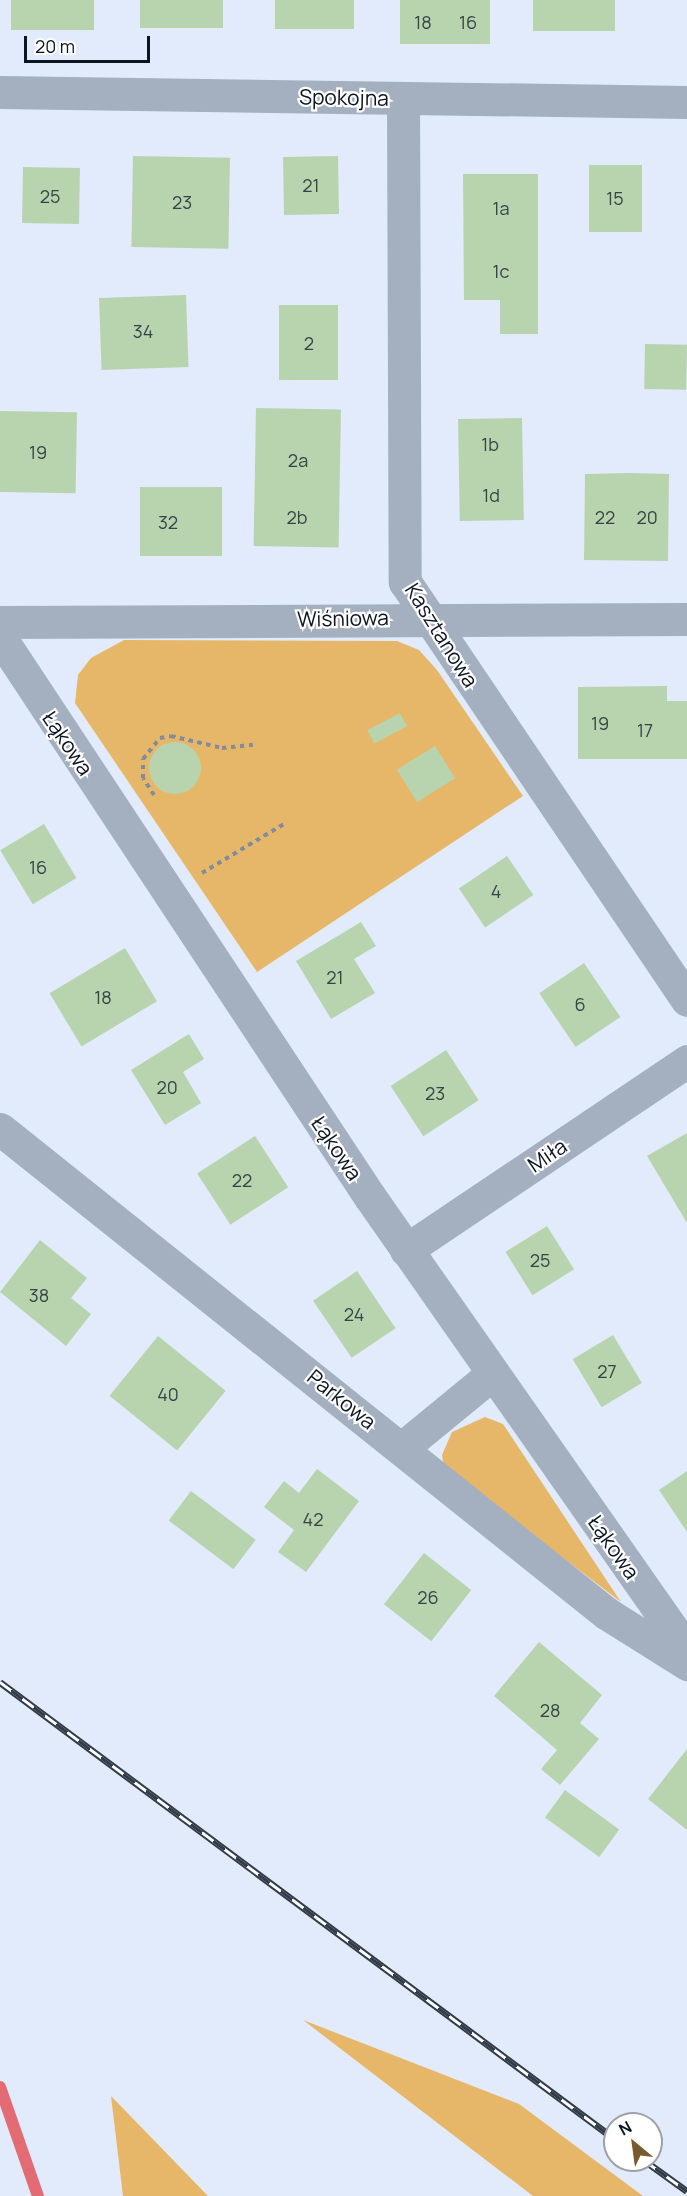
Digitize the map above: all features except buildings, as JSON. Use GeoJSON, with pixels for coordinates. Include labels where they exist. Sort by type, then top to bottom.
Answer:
{"type":"FeatureCollection","features":[{"type":"Feature","properties":{"kind":"street","name":"Spokojna"},"geometry":{"type":"LineString","coordinates":[[0,92],[687,102]]}},
{"type":"Feature","properties":{"kind":"street","name":"Kasztanowa"},"geometry":{"type":"LineString","coordinates":[[403,98],[405,582],[427,618],[687,1000]]}},
{"type":"Feature","properties":{"kind":"street","name":"Wiśniowa"},"geometry":{"type":"LineString","coordinates":[[0,622],[427,618],[687,619]]}},
{"type":"Feature","properties":{"kind":"street","name":"Łąkowa"},"geometry":{"type":"LineString","coordinates":[[0,637],[406,1250],[491,1375],[687,1650]]}},
{"type":"Feature","properties":{"kind":"street","name":"Miła"},"geometry":{"type":"LineString","coordinates":[[406,1250],[687,1061]]}},
{"type":"Feature","properties":{"kind":"street","name":"Parkowa"},"geometry":{"type":"LineString","coordinates":[[0,1129],[606,1613],[687,1664]]}},
{"type":"Feature","properties":{"kind":"street"},"geometry":{"type":"LineString","coordinates":[[402,1448],[491,1375]]}},
{"type":"Feature","properties":{"kind":"path"},"geometry":{"type":"LineString","coordinates":[[160,804],[142,767],[147,751],[160,738],[171,736],[222,748],[253,745]]}},
{"type":"Feature","properties":{"kind":"path"},"geometry":{"type":"LineString","coordinates":[[197,876],[284,824]]}},
{"type":"Feature","properties":{"kind":"shaded area"},"geometry":{"type":"Polygon","coordinates":[[[124,640],[397,641],[419,650],[437,670],[523,796],[257,972],[75,703],[78,675],[91,658],[124,640]]]}},
{"type":"Feature","properties":{"kind":"shaded area"},"geometry":{"type":"Polygon","coordinates":[[[485,1417],[503,1424],[621,1602],[444,1467],[442,1455],[452,1432],[485,1417]]]}},
{"type":"Feature","properties":{"kind":"shaded area"},"geometry":{"type":"Polygon","coordinates":[[[303,2020],[519,2104],[603,2166],[603,2172],[611,2172],[643,2196],[533,2196],[303,2020]]]}},
{"type":"Feature","properties":{"kind":"shaded area"},"geometry":{"type":"Polygon","coordinates":[[[111,2096],[208,2196],[123,2196],[111,2096]]]}},
{"type":"Feature","properties":{"kind":"waterway"},"geometry":{"type":"LineString","coordinates":[[0,2087],[38,2196]]}},
{"type":"Feature","properties":{"kind":"railway"},"geometry":{"type":"LineString","coordinates":[[0,1682],[603,2130]]}},
{"type":"Feature","properties":{"kind":"railway"},"geometry":{"type":"LineString","coordinates":[[661,2172],[687,2191]]}}]}
